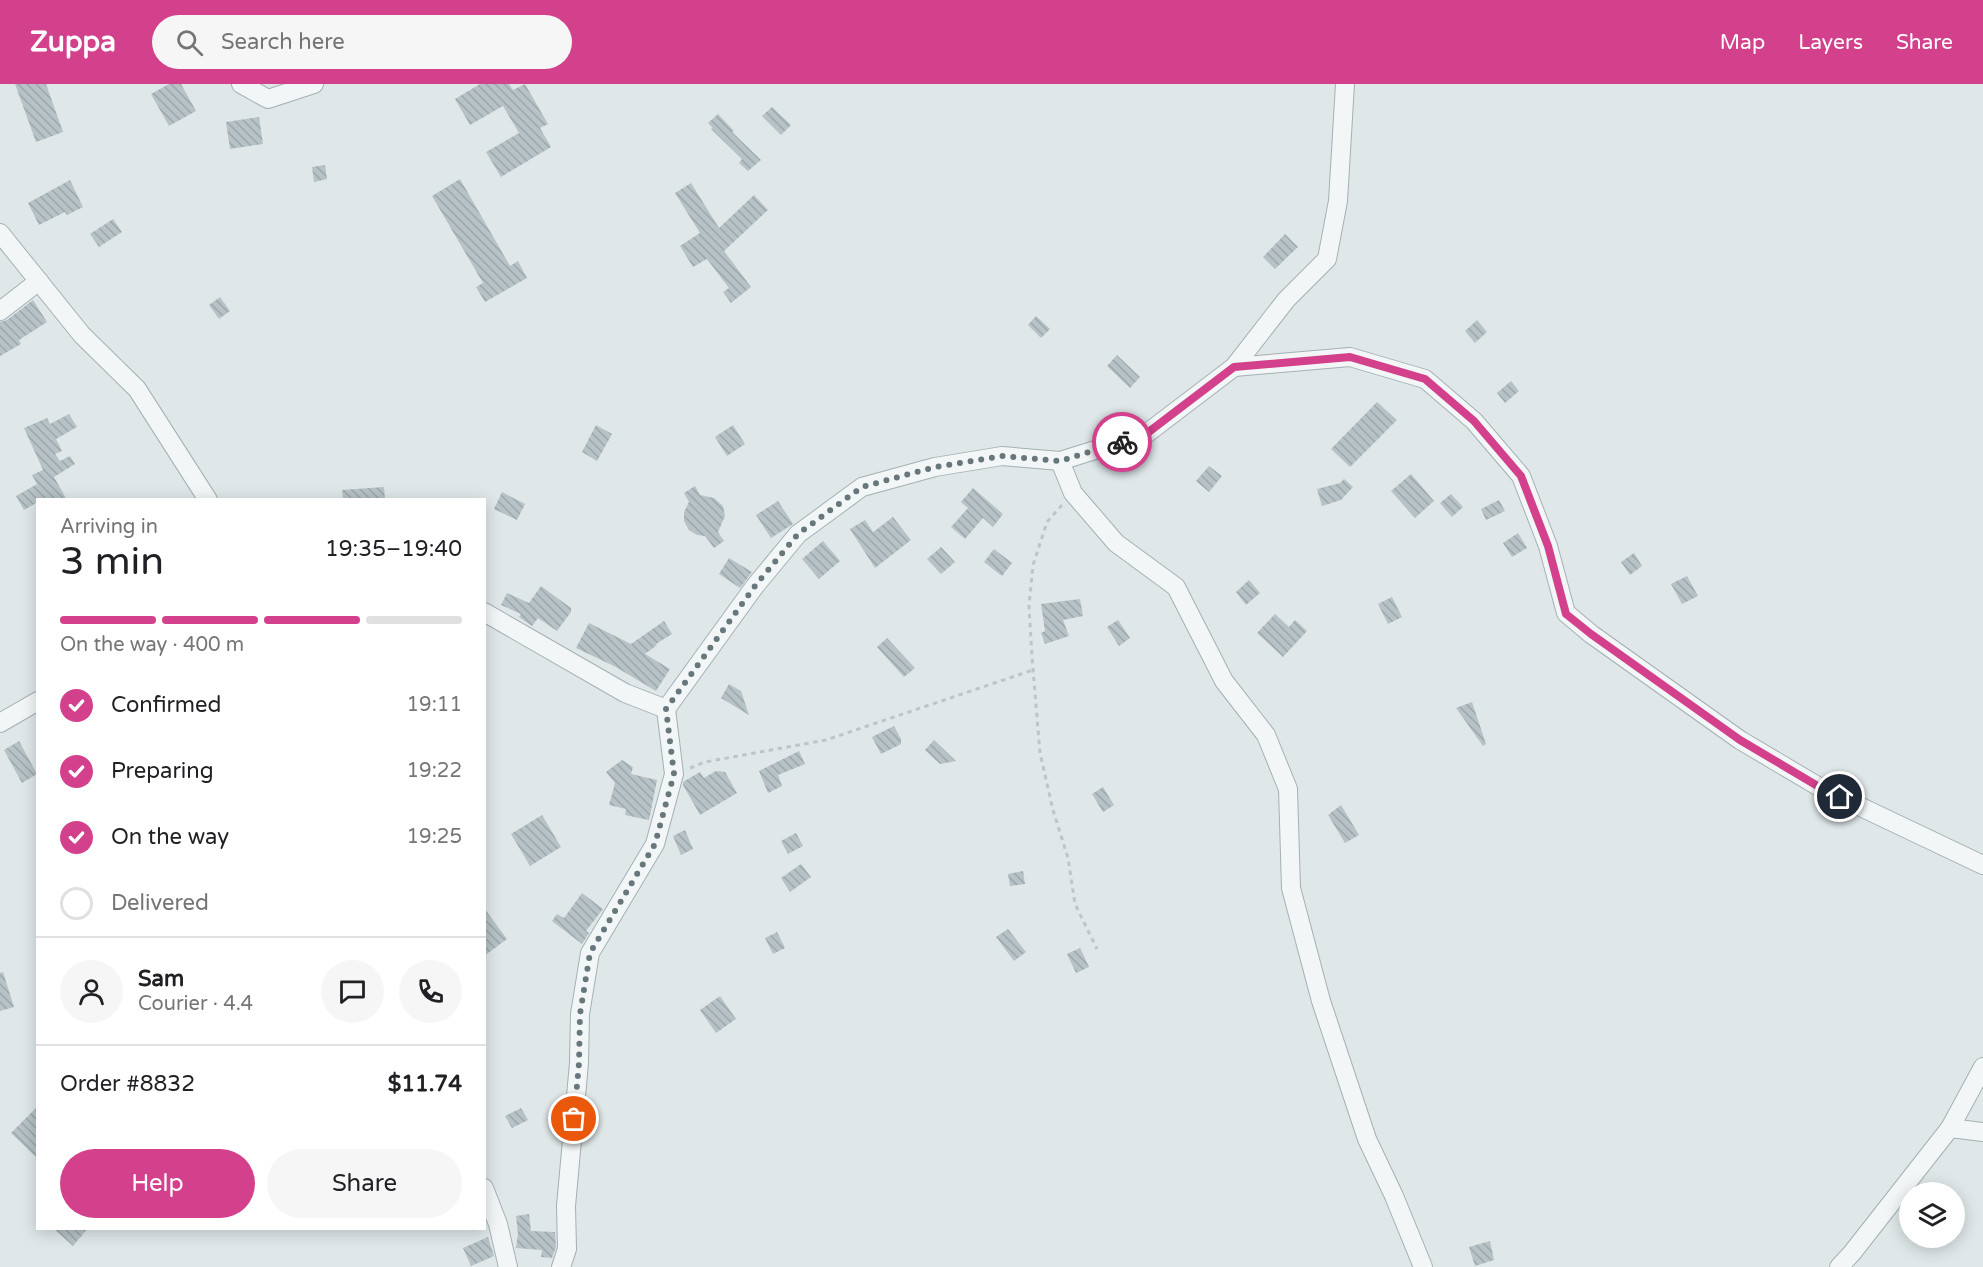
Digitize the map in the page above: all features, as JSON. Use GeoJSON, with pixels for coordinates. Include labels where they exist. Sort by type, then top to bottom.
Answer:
{"type":"FeatureCollection","features":[{"type":"Feature","properties":{"kind":"street"},"geometry":{"type":"LineString","coordinates":[[240,84],[268,99],[314,84]]}},
{"type":"Feature","properties":{"kind":"street"},"geometry":{"type":"LineString","coordinates":[[561,1267],[567,1249],[566,1206],[579,1063],[580,1014],[590,953],[655,844],[674,774],[666,709],[755,586],[798,534],[862,487],[935,467],[1002,456],[1060,461],[1146,434],[1234,367],[1286,300],[1327,259],[1338,201],[1345,84]]}},
{"type":"Feature","properties":{"kind":"street"},"geometry":{"type":"LineString","coordinates":[[0,232],[82,335],[137,389],[207,498]]}},
{"type":"Feature","properties":{"kind":"street"},"geometry":{"type":"LineString","coordinates":[[0,311],[39,281]]}},
{"type":"Feature","properties":{"kind":"street"},"geometry":{"type":"LineString","coordinates":[[1234,367],[1350,357],[1425,379],[1474,421],[1521,476],[1548,546],[1566,614],[1740,740],[1821,788],[1983,865]]}},
{"type":"Feature","properties":{"kind":"street"},"geometry":{"type":"LineString","coordinates":[[1060,461],[1073,493],[1116,543],[1176,587],[1224,681],[1266,735],[1288,789],[1291,888],[1321,1001],[1367,1139],[1394,1196],[1423,1267]]}},
{"type":"Feature","properties":{"kind":"street"},"geometry":{"type":"LineString","coordinates":[[486,613],[625,693],[666,709]]}},
{"type":"Feature","properties":{"kind":"street"},"geometry":{"type":"LineString","coordinates":[[0,723],[36,702]]}},
{"type":"Feature","properties":{"kind":"street"},"geometry":{"type":"LineString","coordinates":[[1839,1267],[1950,1128],[1983,1067]]}},
{"type":"Feature","properties":{"kind":"street"},"geometry":{"type":"LineString","coordinates":[[1950,1128],[1983,1132]]}},
{"type":"Feature","properties":{"kind":"street"},"geometry":{"type":"LineString","coordinates":[[486,1193],[498,1224],[508,1267]]}},
{"type":"Feature","properties":{"kind":"path"},"geometry":{"type":"LineString","coordinates":[[1073,493],[1047,522],[1033,565],[1029,606],[1040,753],[1050,798],[1068,858],[1075,904],[1097,949]]}},
{"type":"Feature","properties":{"kind":"path"},"geometry":{"type":"LineString","coordinates":[[674,774],[705,762],[826,740],[1033,670]]}},
{"type":"Feature","properties":{"kind":"building"},"geometry":{"type":"Polygon","coordinates":[[[15,84],[46,84],[63,132],[36,142],[15,84]]]}},
{"type":"Feature","properties":{"kind":"building"},"geometry":{"type":"Polygon","coordinates":[[[169,84],[181,84],[196,111],[169,126],[151,94],[169,84]]]}},
{"type":"Feature","properties":{"kind":"building"},"geometry":{"type":"Polygon","coordinates":[[[480,84],[509,84],[513,90],[525,84],[548,124],[540,128],[551,147],[501,177],[486,152],[519,133],[503,106],[470,125],[455,99],[480,84]]]}},
{"type":"Feature","properties":{"kind":"building"},"geometry":{"type":"Polygon","coordinates":[[[772,107],[791,125],[781,135],[762,116],[772,107]]]}},
{"type":"Feature","properties":{"kind":"building"},"geometry":{"type":"Polygon","coordinates":[[[718,114],[734,131],[732,132],[761,160],[748,171],[739,163],[742,159],[711,129],[713,128],[708,123],[718,114]]]}},
{"type":"Feature","properties":{"kind":"building"},"geometry":{"type":"Polygon","coordinates":[[[259,117],[263,144],[230,149],[226,122],[259,117]]]}},
{"type":"Feature","properties":{"kind":"building"},"geometry":{"type":"Polygon","coordinates":[[[325,165],[327,179],[314,182],[312,167],[325,165]]]}},
{"type":"Feature","properties":{"kind":"building"},"geometry":{"type":"Polygon","coordinates":[[[460,179],[510,266],[518,261],[527,278],[485,302],[476,287],[483,283],[432,196],[460,179]]]}},
{"type":"Feature","properties":{"kind":"building"},"geometry":{"type":"Polygon","coordinates":[[[70,180],[83,207],[67,215],[65,212],[39,225],[28,203],[70,180]]]}},
{"type":"Feature","properties":{"kind":"building"},"geometry":{"type":"Polygon","coordinates":[[[691,183],[719,228],[754,195],[768,210],[724,251],[751,287],[731,303],[723,292],[729,288],[707,259],[693,267],[680,246],[700,233],[675,193],[691,183]]]}},
{"type":"Feature","properties":{"kind":"building"},"geometry":{"type":"Polygon","coordinates":[[[113,219],[122,232],[99,247],[90,234],[113,219]]]}},
{"type":"Feature","properties":{"kind":"building"},"geometry":{"type":"Polygon","coordinates":[[[1285,234],[1298,247],[1275,269],[1263,257],[1285,234]]]}},
{"type":"Feature","properties":{"kind":"building"},"geometry":{"type":"Polygon","coordinates":[[[220,297],[230,311],[219,319],[209,305],[220,297]]]}},
{"type":"Feature","properties":{"kind":"building"},"geometry":{"type":"Polygon","coordinates":[[[33,300],[47,322],[19,340],[21,344],[0,356],[0,322],[7,320],[33,300]]]}},
{"type":"Feature","properties":{"kind":"building"},"geometry":{"type":"Polygon","coordinates":[[[1036,316],[1050,329],[1041,338],[1028,325],[1036,316]]]}},
{"type":"Feature","properties":{"kind":"building"},"geometry":{"type":"Polygon","coordinates":[[[1477,320],[1487,332],[1475,343],[1465,331],[1477,320]]]}},
{"type":"Feature","properties":{"kind":"building"},"geometry":{"type":"Polygon","coordinates":[[[1117,355],[1140,377],[1130,388],[1107,366],[1117,355]]]}},
{"type":"Feature","properties":{"kind":"building"},"geometry":{"type":"Polygon","coordinates":[[[1511,381],[1519,391],[1505,403],[1497,393],[1511,381]]]}},
{"type":"Feature","properties":{"kind":"building"},"geometry":{"type":"Polygon","coordinates":[[[1377,402],[1397,420],[1350,467],[1331,449],[1377,402]]]}},
{"type":"Feature","properties":{"kind":"building"},"geometry":{"type":"Polygon","coordinates":[[[69,414],[77,427],[56,439],[62,451],[55,454],[60,461],[70,456],[75,464],[54,477],[66,498],[36,498],[36,503],[24,510],[16,496],[37,484],[32,475],[43,470],[24,428],[47,418],[50,424],[69,414]]]}},
{"type":"Feature","properties":{"kind":"building"},"geometry":{"type":"Polygon","coordinates":[[[596,425],[612,434],[597,461],[582,452],[596,425]]]}},
{"type":"Feature","properties":{"kind":"building"},"geometry":{"type":"Polygon","coordinates":[[[733,425],[745,444],[727,456],[715,437],[733,425]]]}},
{"type":"Feature","properties":{"kind":"building"},"geometry":{"type":"Polygon","coordinates":[[[1209,466],[1222,476],[1209,492],[1196,481],[1209,466]]]}},
{"type":"Feature","properties":{"kind":"building"},"geometry":{"type":"Polygon","coordinates":[[[1411,474],[1434,501],[1415,518],[1391,491],[1411,474]]]}},
{"type":"Feature","properties":{"kind":"building"},"geometry":{"type":"Polygon","coordinates":[[[1344,479],[1353,487],[1341,500],[1322,506],[1317,489],[1340,483],[1344,479]]]}},
{"type":"Feature","properties":{"kind":"building"},"geometry":{"type":"Polygon","coordinates":[[[695,486],[700,495],[714,498],[723,506],[725,516],[718,532],[724,541],[714,548],[705,536],[697,535],[689,530],[684,521],[684,512],[689,502],[684,493],[695,486]]]}},
{"type":"Feature","properties":{"kind":"building"},"geometry":{"type":"Polygon","coordinates":[[[384,487],[385,498],[343,498],[342,490],[384,487]]]}},
{"type":"Feature","properties":{"kind":"building"},"geometry":{"type":"Polygon","coordinates":[[[973,488],[1003,514],[993,527],[983,518],[965,539],[951,527],[968,508],[961,502],[973,488]]]}},
{"type":"Feature","properties":{"kind":"building"},"geometry":{"type":"Polygon","coordinates":[[[502,492],[525,504],[517,520],[494,509],[502,492]]]}},
{"type":"Feature","properties":{"kind":"building"},"geometry":{"type":"Polygon","coordinates":[[[1451,494],[1463,507],[1452,517],[1440,503],[1451,494]]]}},
{"type":"Feature","properties":{"kind":"building"},"geometry":{"type":"Polygon","coordinates":[[[1499,500],[1505,511],[1486,520],[1481,509],[1499,500]]]}},
{"type":"Feature","properties":{"kind":"building"},"geometry":{"type":"Polygon","coordinates":[[[778,501],[793,524],[771,538],[756,515],[778,501]]]}},
{"type":"Feature","properties":{"kind":"building"},"geometry":{"type":"Polygon","coordinates":[[[893,517],[911,540],[875,568],[850,529],[865,520],[873,532],[893,517]]]}},
{"type":"Feature","properties":{"kind":"building"},"geometry":{"type":"Polygon","coordinates":[[[1518,533],[1527,548],[1512,557],[1503,543],[1518,533]]]}},
{"type":"Feature","properties":{"kind":"building"},"geometry":{"type":"Polygon","coordinates":[[[823,541],[840,561],[819,579],[802,559],[823,541]]]}},
{"type":"Feature","properties":{"kind":"building"},"geometry":{"type":"Polygon","coordinates":[[[941,547],[955,562],[941,574],[927,559],[941,547]]]}},
{"type":"Feature","properties":{"kind":"building"},"geometry":{"type":"Polygon","coordinates":[[[994,549],[1012,563],[1002,576],[984,562],[994,549]]]}},
{"type":"Feature","properties":{"kind":"building"},"geometry":{"type":"Polygon","coordinates":[[[1634,553],[1642,566],[1630,575],[1621,562],[1634,553]]]}},
{"type":"Feature","properties":{"kind":"building"},"geometry":{"type":"Polygon","coordinates":[[[729,558],[752,572],[740,588],[719,574],[729,558]]]}},
{"type":"Feature","properties":{"kind":"building"},"geometry":{"type":"Polygon","coordinates":[[[1687,576],[1698,596],[1682,604],[1671,584],[1687,576]]]}},
{"type":"Feature","properties":{"kind":"building"},"geometry":{"type":"Polygon","coordinates":[[[1249,580],[1260,593],[1246,605],[1236,592],[1249,580]]]}},
{"type":"Feature","properties":{"kind":"building"},"geometry":{"type":"Polygon","coordinates":[[[541,586],[571,608],[571,612],[557,631],[538,618],[532,626],[519,617],[521,614],[501,605],[507,593],[529,603],[541,586]]]}},
{"type":"Feature","properties":{"kind":"building"},"geometry":{"type":"Polygon","coordinates":[[[1392,597],[1402,617],[1388,624],[1378,604],[1392,597]]]}},
{"type":"Feature","properties":{"kind":"building"},"geometry":{"type":"Polygon","coordinates":[[[1080,599],[1083,616],[1063,620],[1069,636],[1045,644],[1041,633],[1045,631],[1041,604],[1080,599]]]}},
{"type":"Feature","properties":{"kind":"building"},"geometry":{"type":"Polygon","coordinates":[[[1275,614],[1289,627],[1295,620],[1307,631],[1283,657],[1257,633],[1275,614]]]}},
{"type":"Feature","properties":{"kind":"building"},"geometry":{"type":"Polygon","coordinates":[[[1118,620],[1130,638],[1119,646],[1107,627],[1118,620]]]}},
{"type":"Feature","properties":{"kind":"building"},"geometry":{"type":"Polygon","coordinates":[[[664,621],[672,634],[645,654],[670,669],[656,691],[614,666],[576,648],[589,623],[631,644],[664,621]]]}},
{"type":"Feature","properties":{"kind":"building"},"geometry":{"type":"Polygon","coordinates":[[[887,638],[915,668],[904,677],[877,647],[887,638]]]}},
{"type":"Feature","properties":{"kind":"building"},"geometry":{"type":"Polygon","coordinates":[[[729,684],[741,691],[749,715],[721,698],[729,684]]]}},
{"type":"Feature","properties":{"kind":"building"},"geometry":{"type":"Polygon","coordinates":[[[1472,702],[1486,744],[1483,746],[1456,708],[1472,702]]]}},
{"type":"Feature","properties":{"kind":"building"},"geometry":{"type":"Polygon","coordinates":[[[894,726],[901,739],[901,744],[881,754],[872,737],[894,726]]]}},
{"type":"Feature","properties":{"kind":"building"},"geometry":{"type":"Polygon","coordinates":[[[934,740],[956,761],[940,764],[925,750],[934,740]]]}},
{"type":"Feature","properties":{"kind":"building"},"geometry":{"type":"Polygon","coordinates":[[[19,741],[36,775],[22,783],[4,750],[19,741]]]}},
{"type":"Feature","properties":{"kind":"building"},"geometry":{"type":"Polygon","coordinates":[[[799,751],[805,764],[778,775],[782,786],[768,793],[759,771],[799,751]]]}},
{"type":"Feature","properties":{"kind":"building"},"geometry":{"type":"Polygon","coordinates":[[[622,760],[633,767],[631,774],[657,780],[649,820],[625,815],[626,809],[609,805],[615,783],[606,772],[622,760]]]}},
{"type":"Feature","properties":{"kind":"building"},"geometry":{"type":"Polygon","coordinates":[[[716,771],[725,772],[737,793],[700,815],[683,782],[700,772],[704,778],[716,771]]]}},
{"type":"Feature","properties":{"kind":"building"},"geometry":{"type":"Polygon","coordinates":[[[1103,787],[1114,805],[1103,812],[1092,794],[1103,787]]]}},
{"type":"Feature","properties":{"kind":"building"},"geometry":{"type":"Polygon","coordinates":[[[1341,805],[1359,835],[1345,843],[1328,815],[1341,805]]]}},
{"type":"Feature","properties":{"kind":"building"},"geometry":{"type":"Polygon","coordinates":[[[542,815],[561,847],[530,866],[511,834],[542,815]]]}},
{"type":"Feature","properties":{"kind":"building"},"geometry":{"type":"Polygon","coordinates":[[[685,830],[693,849],[681,855],[673,836],[685,830]]]}},
{"type":"Feature","properties":{"kind":"building"},"geometry":{"type":"Polygon","coordinates":[[[796,833],[803,846],[788,854],[781,841],[796,833]]]}},
{"type":"Feature","properties":{"kind":"building"},"geometry":{"type":"Polygon","coordinates":[[[801,864],[811,877],[790,892],[781,878],[801,864]]]}},
{"type":"Feature","properties":{"kind":"building"},"geometry":{"type":"Polygon","coordinates":[[[1023,871],[1025,884],[1010,886],[1008,874],[1023,871]]]}},
{"type":"Feature","properties":{"kind":"building"},"geometry":{"type":"Polygon","coordinates":[[[582,893],[603,909],[586,931],[589,933],[582,944],[552,921],[557,914],[564,918],[582,893]]]}},
{"type":"Feature","properties":{"kind":"building"},"geometry":{"type":"Polygon","coordinates":[[[486,911],[507,939],[486,955],[486,911]]]}},
{"type":"Feature","properties":{"kind":"building"},"geometry":{"type":"Polygon","coordinates":[[[1008,929],[1026,952],[1014,961],[996,937],[1008,929]]]}},
{"type":"Feature","properties":{"kind":"building"},"geometry":{"type":"Polygon","coordinates":[[[777,932],[785,948],[773,954],[765,938],[777,932]]]}},
{"type":"Feature","properties":{"kind":"building"},"geometry":{"type":"Polygon","coordinates":[[[1080,948],[1089,967],[1076,973],[1067,954],[1080,948]]]}},
{"type":"Feature","properties":{"kind":"building"},"geometry":{"type":"Polygon","coordinates":[[[3,972],[14,1007],[0,1011],[0,973],[3,972]]]}},
{"type":"Feature","properties":{"kind":"building"},"geometry":{"type":"Polygon","coordinates":[[[720,996],[736,1019],[716,1033],[700,1010],[720,996]]]}},
{"type":"Feature","properties":{"kind":"building"},"geometry":{"type":"Polygon","coordinates":[[[36,1108],[36,1157],[11,1133],[36,1108]]]}},
{"type":"Feature","properties":{"kind":"building"},"geometry":{"type":"Polygon","coordinates":[[[521,1108],[528,1120],[512,1128],[505,1116],[521,1108]]]}},
{"type":"Feature","properties":{"kind":"building"},"geometry":{"type":"Polygon","coordinates":[[[529,1214],[531,1231],[555,1232],[556,1247],[552,1258],[541,1257],[542,1250],[516,1248],[518,1234],[516,1216],[529,1214]]]}},
{"type":"Feature","properties":{"kind":"building"},"geometry":{"type":"Polygon","coordinates":[[[55,1230],[86,1230],[73,1246],[55,1230]]]}},
{"type":"Feature","properties":{"kind":"building"},"geometry":{"type":"Polygon","coordinates":[[[488,1237],[494,1256],[471,1266],[463,1248],[488,1237]]]}},
{"type":"Feature","properties":{"kind":"building"},"geometry":{"type":"Polygon","coordinates":[[[1490,1241],[1494,1260],[1475,1266],[1469,1247],[1490,1241]]]}},
{"type":"Feature","properties":{"kind":"way so far"},"geometry":{"type":"LineString","coordinates":[[574,1119],[580,1014],[590,953],[655,844],[674,774],[666,709],[755,586],[798,534],[862,487],[935,467],[1002,456],[1060,461],[1122,442]]}},
{"type":"Feature","properties":{"kind":"route"},"geometry":{"type":"LineString","coordinates":[[1122,442],[1146,434],[1234,367],[1350,357],[1425,379],[1474,421],[1521,476],[1548,546],[1566,614],[1740,740],[1840,797]]}}]}
